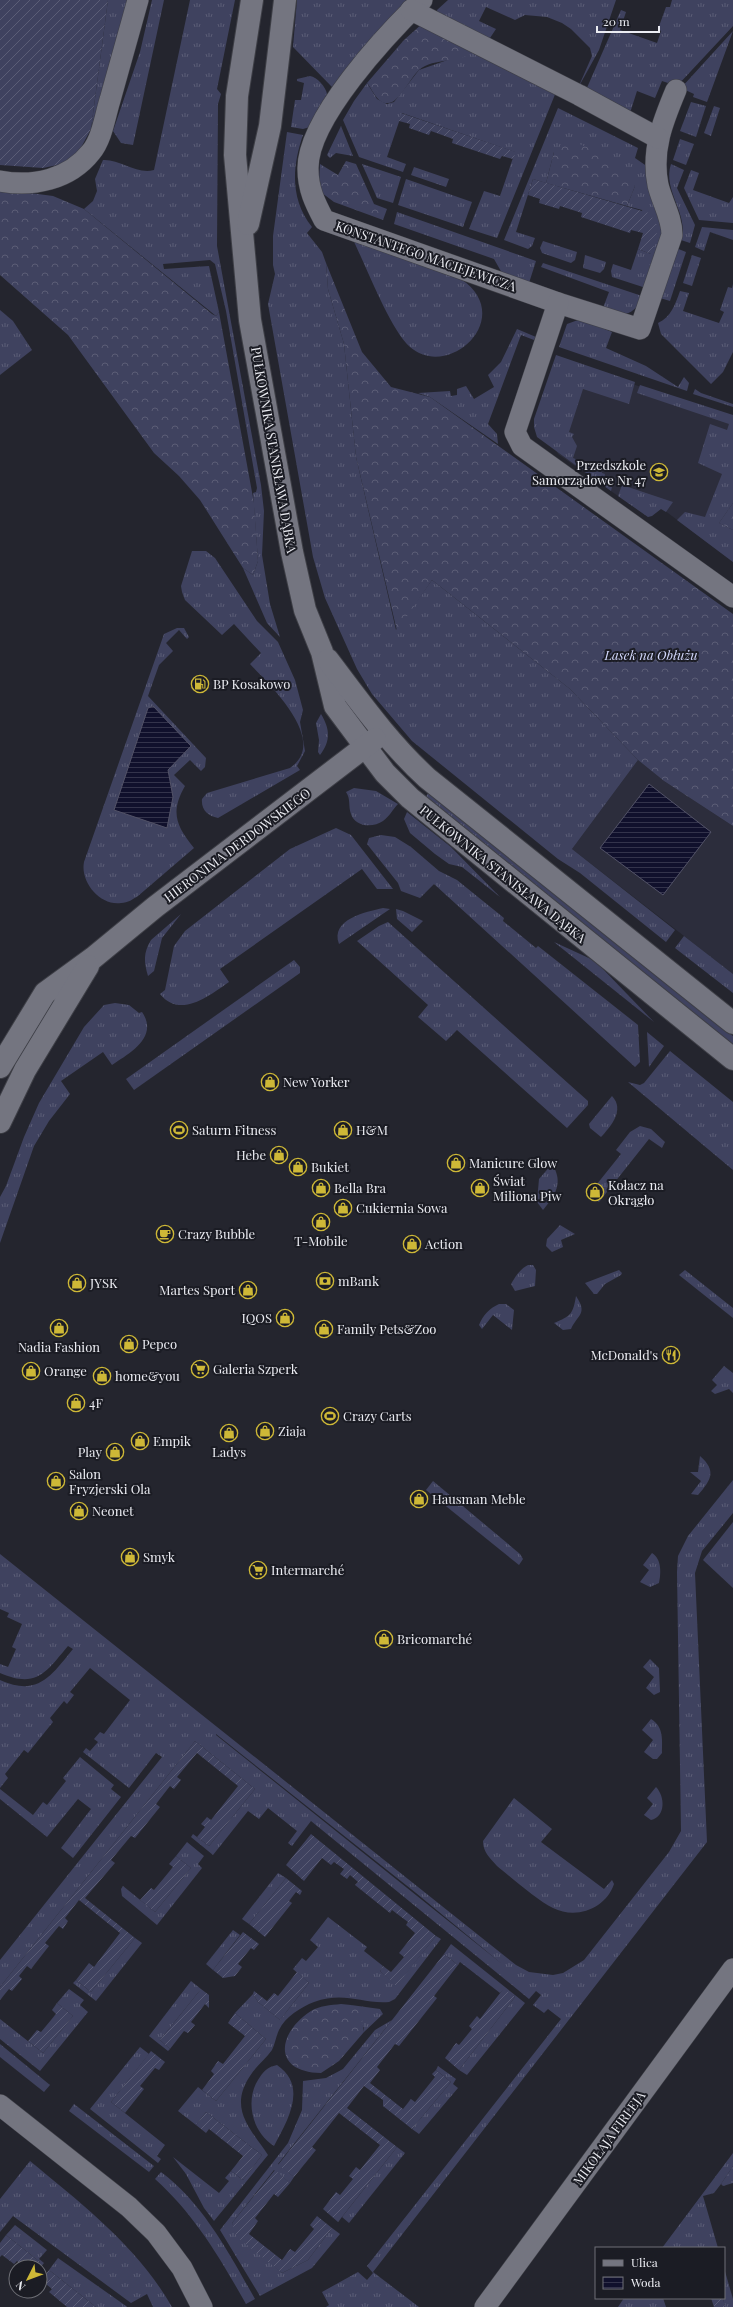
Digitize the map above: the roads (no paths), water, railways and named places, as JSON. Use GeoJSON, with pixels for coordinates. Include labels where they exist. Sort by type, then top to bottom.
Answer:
{"type":"FeatureCollection","features":[{"type":"Feature","properties":{"kind":"main road","name":"PUŁKOWNIKA STANISŁAWA DĄBKA"},"geometry":{"type":"LineString","coordinates":[[252,0],[237,96],[235,155],[244,244],[246,290],[250,320],[292,552],[305,610],[322,652],[335,706],[364,748],[385,773],[410,798],[733,1059]]}},
{"type":"Feature","properties":{"kind":"main road","name":"PUŁKOWNIKA STANISŁAWA DĄBKA"},"geometry":{"type":"LineString","coordinates":[[244,244],[270,126],[285,0]]}},
{"type":"Feature","properties":{"kind":"main road","name":"PUŁKOWNIKA STANISŁAWA DĄBKA"},"geometry":{"type":"LineString","coordinates":[[322,652],[382,733],[400,753],[440,788],[733,1023]]}},
{"type":"Feature","properties":{"kind":"main road","name":"HIERONIMA DERDOWSKIEGO"},"geometry":{"type":"LineString","coordinates":[[0,1067],[45,993],[93,958],[155,907],[382,733]]}},
{"type":"Feature","properties":{"kind":"main road","name":"HIERONIMA DERDOWSKIEGO"},"geometry":{"type":"LineString","coordinates":[[0,1122],[25,1070],[93,958]]}},
{"type":"Feature","properties":{"kind":"street"},"geometry":{"type":"LineString","coordinates":[[0,181],[35,183],[50,180],[74,168],[92,151],[102,129],[138,0]]}},
{"type":"Feature","properties":{"kind":"street","name":"KONSTANTEGO MACIEJEWICZA"},"geometry":{"type":"LineString","coordinates":[[658,138],[416,5],[336,97],[317,135],[308,167],[310,191],[324,220],[558,303],[640,329],[672,235],[671,219],[658,186],[655,159],[658,138],[676,90]]}},
{"type":"Feature","properties":{"kind":"street"},"geometry":{"type":"LineString","coordinates":[[558,303],[515,432],[522,446],[733,597]]}},
{"type":"Feature","properties":{"kind":"street","name":"MIKOŁAJA FIRLEJA"},"geometry":{"type":"LineString","coordinates":[[485,2307],[733,1969]]}},
{"type":"Feature","properties":{"kind":"street"},"geometry":{"type":"LineString","coordinates":[[0,2105],[129,2207],[156,2233],[182,2268],[202,2307]]}},
{"type":"Feature","properties":{"kind":"water"},"geometry":{"type":"Polygon","coordinates":[[[153,706],[191,746],[168,770],[173,797],[167,828],[114,810],[148,708],[153,706]]]}},
{"type":"Feature","properties":{"kind":"water"},"geometry":{"type":"Polygon","coordinates":[[[649,784],[711,832],[663,895],[600,848],[649,784]]]}},
{"type":"Feature","properties":{"kind":"place","name":"Przedszkole Samorządowe Nr 47"},"geometry":{"type":"Point","coordinates":[659,472]}},
{"type":"Feature","properties":{"kind":"place","name":"BP Kosakowo"},"geometry":{"type":"Point","coordinates":[200,684]}},
{"type":"Feature","properties":{"kind":"place","name":"New Yorker"},"geometry":{"type":"Point","coordinates":[270,1082]}},
{"type":"Feature","properties":{"kind":"place","name":"Saturn Fitness"},"geometry":{"type":"Point","coordinates":[179,1130]}},
{"type":"Feature","properties":{"kind":"place","name":"H&M"},"geometry":{"type":"Point","coordinates":[343,1130]}},
{"type":"Feature","properties":{"kind":"place","name":"Hebe"},"geometry":{"type":"Point","coordinates":[279,1155]}},
{"type":"Feature","properties":{"kind":"place","name":"Manicure Glow"},"geometry":{"type":"Point","coordinates":[456,1163]}},
{"type":"Feature","properties":{"kind":"place","name":"Bukiet"},"geometry":{"type":"Point","coordinates":[298,1167]}},
{"type":"Feature","properties":{"kind":"place","name":"Bella Bra"},"geometry":{"type":"Point","coordinates":[321,1188]}},
{"type":"Feature","properties":{"kind":"place","name":"Świat Miliona Piw"},"geometry":{"type":"Point","coordinates":[480,1188]}},
{"type":"Feature","properties":{"kind":"place","name":"Kołacz na Okrągło"},"geometry":{"type":"Point","coordinates":[595,1192]}},
{"type":"Feature","properties":{"kind":"place","name":"Cukiernia Sowa"},"geometry":{"type":"Point","coordinates":[343,1208]}},
{"type":"Feature","properties":{"kind":"place","name":"T-Mobile"},"geometry":{"type":"Point","coordinates":[321,1222]}},
{"type":"Feature","properties":{"kind":"place","name":"Crazy Bubble"},"geometry":{"type":"Point","coordinates":[165,1234]}},
{"type":"Feature","properties":{"kind":"place","name":"Action"},"geometry":{"type":"Point","coordinates":[412,1244]}},
{"type":"Feature","properties":{"kind":"place","name":"mBank"},"geometry":{"type":"Point","coordinates":[325,1281]}},
{"type":"Feature","properties":{"kind":"place","name":"JYSK"},"geometry":{"type":"Point","coordinates":[77,1283]}},
{"type":"Feature","properties":{"kind":"place","name":"Martes Sport"},"geometry":{"type":"Point","coordinates":[248,1290]}},
{"type":"Feature","properties":{"kind":"place","name":"IQOS"},"geometry":{"type":"Point","coordinates":[285,1318]}},
{"type":"Feature","properties":{"kind":"place","name":"Nadia Fashion"},"geometry":{"type":"Point","coordinates":[59,1328]}},
{"type":"Feature","properties":{"kind":"place","name":"Family Pets&Zoo"},"geometry":{"type":"Point","coordinates":[324,1329]}},
{"type":"Feature","properties":{"kind":"place","name":"Pepco"},"geometry":{"type":"Point","coordinates":[129,1344]}},
{"type":"Feature","properties":{"kind":"place","name":"McDonald's"},"geometry":{"type":"Point","coordinates":[671,1355]}},
{"type":"Feature","properties":{"kind":"place","name":"Galeria Szperk"},"geometry":{"type":"Point","coordinates":[200,1369]}},
{"type":"Feature","properties":{"kind":"place","name":"Orange"},"geometry":{"type":"Point","coordinates":[31,1371]}},
{"type":"Feature","properties":{"kind":"place","name":"home&you"},"geometry":{"type":"Point","coordinates":[102,1376]}},
{"type":"Feature","properties":{"kind":"place","name":"4F"},"geometry":{"type":"Point","coordinates":[76,1403]}},
{"type":"Feature","properties":{"kind":"place","name":"Crazy Carts"},"geometry":{"type":"Point","coordinates":[330,1416]}},
{"type":"Feature","properties":{"kind":"place","name":"Ziaja"},"geometry":{"type":"Point","coordinates":[265,1431]}},
{"type":"Feature","properties":{"kind":"place","name":"Ladys"},"geometry":{"type":"Point","coordinates":[229,1433]}},
{"type":"Feature","properties":{"kind":"place","name":"Empik"},"geometry":{"type":"Point","coordinates":[140,1441]}},
{"type":"Feature","properties":{"kind":"place","name":"Play"},"geometry":{"type":"Point","coordinates":[115,1452]}},
{"type":"Feature","properties":{"kind":"place","name":"Salon Fryzjerski Ola"},"geometry":{"type":"Point","coordinates":[56,1481]}},
{"type":"Feature","properties":{"kind":"place","name":"Hausman Meble"},"geometry":{"type":"Point","coordinates":[419,1499]}},
{"type":"Feature","properties":{"kind":"place","name":"Neonet"},"geometry":{"type":"Point","coordinates":[79,1511]}},
{"type":"Feature","properties":{"kind":"place","name":"Smyk"},"geometry":{"type":"Point","coordinates":[130,1557]}},
{"type":"Feature","properties":{"kind":"place","name":"Intermarché"},"geometry":{"type":"Point","coordinates":[258,1570]}},
{"type":"Feature","properties":{"kind":"place","name":"Bricomarché"},"geometry":{"type":"Point","coordinates":[384,1639]}},
{"type":"Feature","properties":{"kind":"park label","name":"Lasek na Obłużu"},"geometry":{"type":"Point","coordinates":[651,655]}}]}
